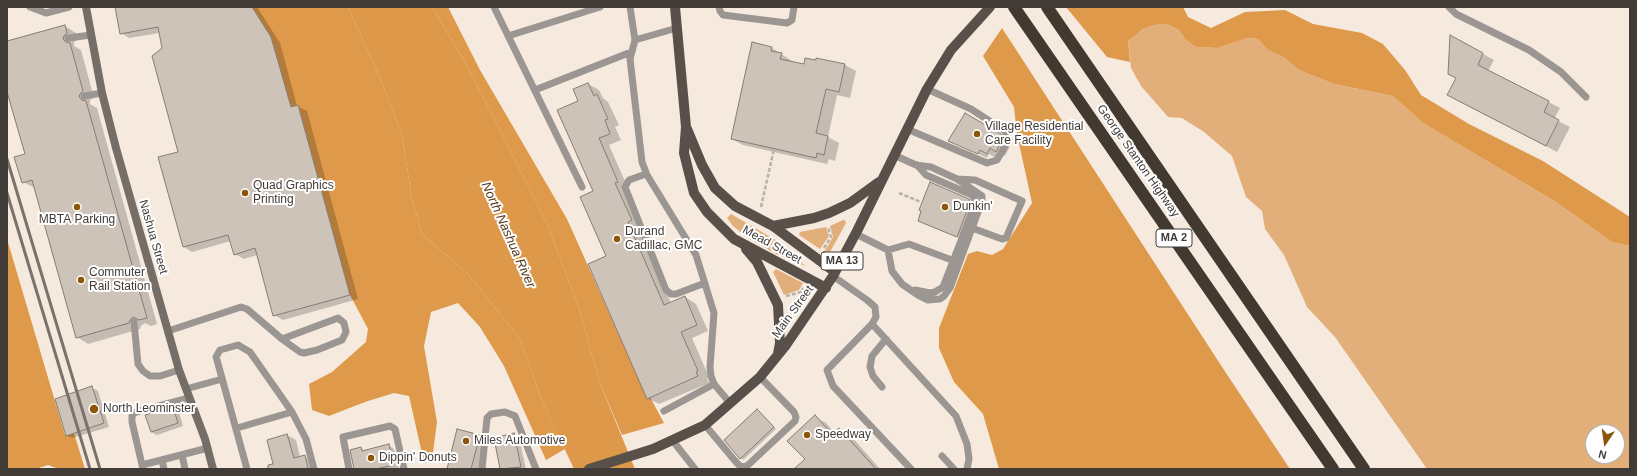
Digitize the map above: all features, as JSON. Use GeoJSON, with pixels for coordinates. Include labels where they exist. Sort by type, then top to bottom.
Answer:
{"type":"FeatureCollection","features":[{"type":"Feature","properties":{"kind":"highway","name":"George Stanton Highway"},"geometry":{"type":"LineString","coordinates":[[1014,7],[1333,469]]}},
{"type":"Feature","properties":{"kind":"highway","name":"George Stanton Highway"},"geometry":{"type":"LineString","coordinates":[[1047,7],[1364,469]]}},
{"type":"Feature","properties":{"kind":"main road","name":"Nashua Street"},"geometry":{"type":"LineString","coordinates":[[86,7],[102,93],[116,148],[179,370],[208,448],[212,469]]}},
{"type":"Feature","properties":{"kind":"main road","name":"Mead Street"},"geometry":{"type":"LineString","coordinates":[[675,7],[686,127],[684,153],[694,193],[707,212],[734,239],[744,246],[826,288]]}},
{"type":"Feature","properties":{"kind":"main road","name":"Main Street"},"geometry":{"type":"LineString","coordinates":[[589,469],[653,449],[673,441],[705,424],[760,377],[826,288],[856,234],[927,89],[951,50],[990,7]]}},
{"type":"Feature","properties":{"kind":"main road","name":"Mead Street"},"geometry":{"type":"LineString","coordinates":[[686,127],[702,165],[715,188],[735,206],[774,226],[834,274]]}},
{"type":"Feature","properties":{"kind":"main road"},"geometry":{"type":"LineString","coordinates":[[774,226],[814,218],[829,213],[862,196],[883,178]]}},
{"type":"Feature","properties":{"kind":"main road"},"geometry":{"type":"LineString","coordinates":[[744,246],[757,262],[778,305],[780,343],[777,355]]}},
{"type":"Feature","properties":{"kind":"lane"},"geometry":{"type":"LineString","coordinates":[[30,7],[46,13],[69,7]]}},
{"type":"Feature","properties":{"kind":"lane"},"geometry":{"type":"LineString","coordinates":[[494,7],[582,187]]}},
{"type":"Feature","properties":{"kind":"lane"},"geometry":{"type":"LineString","coordinates":[[508,36],[600,7]]}},
{"type":"Feature","properties":{"kind":"lane"},"geometry":{"type":"LineString","coordinates":[[630,7],[635,40],[630,59],[642,162],[646,174],[694,251],[714,312],[710,367],[714,384],[730,403]]}},
{"type":"Feature","properties":{"kind":"lane"},"geometry":{"type":"LineString","coordinates":[[719,7],[723,15],[787,23],[792,20],[794,7]]}},
{"type":"Feature","properties":{"kind":"lane"},"geometry":{"type":"LineString","coordinates":[[1449,7],[1456,14],[1529,50],[1561,72],[1586,97]]}},
{"type":"Feature","properties":{"kind":"lane"},"geometry":{"type":"LineString","coordinates":[[635,40],[677,28]]}},
{"type":"Feature","properties":{"kind":"lane"},"geometry":{"type":"LineString","coordinates":[[68,38],[91,35]]}},
{"type":"Feature","properties":{"kind":"lane"},"geometry":{"type":"LineString","coordinates":[[535,90],[631,52]]}},
{"type":"Feature","properties":{"kind":"lane"},"geometry":{"type":"LineString","coordinates":[[907,129],[987,163],[997,160],[1003,150],[1007,141],[1005,131],[970,109],[927,89]]}},
{"type":"Feature","properties":{"kind":"lane"},"geometry":{"type":"LineString","coordinates":[[84,96],[102,93]]}},
{"type":"Feature","properties":{"kind":"lane"},"geometry":{"type":"LineString","coordinates":[[888,250],[892,271],[902,284],[923,293],[935,292],[943,287],[956,262],[972,228],[982,198],[979,194],[957,179],[931,168],[916,165],[894,155]]}},
{"type":"Feature","properties":{"kind":"lane"},"geometry":{"type":"LineString","coordinates":[[916,165],[926,175],[968,192],[975,199],[976,202],[956,262]]}},
{"type":"Feature","properties":{"kind":"lane"},"geometry":{"type":"LineString","coordinates":[[646,174],[629,180],[625,186],[666,290],[671,294],[676,294],[705,284]]}},
{"type":"Feature","properties":{"kind":"lane"},"geometry":{"type":"LineString","coordinates":[[957,179],[975,180],[1022,201],[1008,236],[1002,239],[972,228]]}},
{"type":"Feature","properties":{"kind":"lane"},"geometry":{"type":"LineString","coordinates":[[856,234],[888,250],[909,244],[956,262]]}},
{"type":"Feature","properties":{"kind":"lane"},"geometry":{"type":"LineString","coordinates":[[834,274],[875,308],[876,317],[872,324],[827,370],[833,386],[911,469]]}},
{"type":"Feature","properties":{"kind":"lane"},"geometry":{"type":"LineString","coordinates":[[168,331],[241,307],[247,309],[282,339],[304,353],[342,340],[346,332],[344,323],[338,318],[282,339]]}},
{"type":"Feature","properties":{"kind":"lane"},"geometry":{"type":"LineString","coordinates":[[134,322],[138,364],[143,371],[150,376],[160,376],[179,370]]}},
{"type":"Feature","properties":{"kind":"lane"},"geometry":{"type":"LineString","coordinates":[[872,324],[956,416],[968,444],[969,459],[967,469]]}},
{"type":"Feature","properties":{"kind":"lane"},"geometry":{"type":"LineString","coordinates":[[882,387],[873,376],[870,367],[872,356],[886,339]]}},
{"type":"Feature","properties":{"kind":"lane"},"geometry":{"type":"LineString","coordinates":[[247,469],[237,428],[216,357],[220,350],[233,345],[243,347],[250,352],[292,412],[306,439],[314,469]]}},
{"type":"Feature","properties":{"kind":"lane"},"geometry":{"type":"LineString","coordinates":[[705,424],[741,467],[747,466],[795,421],[796,418],[794,412],[760,377]]}},
{"type":"Feature","properties":{"kind":"lane"},"geometry":{"type":"LineString","coordinates":[[186,389],[222,379]]}},
{"type":"Feature","properties":{"kind":"lane"},"geometry":{"type":"LineString","coordinates":[[664,411],[714,384]]}},
{"type":"Feature","properties":{"kind":"lane"},"geometry":{"type":"LineString","coordinates":[[189,398],[136,412],[132,415],[132,422],[142,467],[154,466],[162,460],[208,448]]}},
{"type":"Feature","properties":{"kind":"lane"},"geometry":{"type":"LineString","coordinates":[[237,428],[292,412]]}},
{"type":"Feature","properties":{"kind":"lane"},"geometry":{"type":"LineString","coordinates":[[482,469],[487,418],[490,414],[505,412],[515,416],[536,469]]}},
{"type":"Feature","properties":{"kind":"lane"},"geometry":{"type":"LineString","coordinates":[[349,469],[343,437],[390,426],[395,429],[404,469]]}},
{"type":"Feature","properties":{"kind":"lane"},"geometry":{"type":"LineString","coordinates":[[673,441],[695,469]]}},
{"type":"Feature","properties":{"kind":"lane"},"geometry":{"type":"LineString","coordinates":[[182,455],[185,469]]}},
{"type":"Feature","properties":{"kind":"lane"},"geometry":{"type":"LineString","coordinates":[[942,456],[954,469]]}},
{"type":"Feature","properties":{"kind":"lane"},"geometry":{"type":"LineString","coordinates":[[162,460],[164,469]]}},
{"type":"Feature","properties":{"kind":"path"},"geometry":{"type":"LineString","coordinates":[[761,209],[774,149]]}},
{"type":"Feature","properties":{"kind":"path"},"geometry":{"type":"LineString","coordinates":[[899,193],[921,202]]}},
{"type":"Feature","properties":{"kind":"path"},"geometry":{"type":"LineString","coordinates":[[822,250],[831,237],[828,228]]}},
{"type":"Feature","properties":{"kind":"path"},"geometry":{"type":"LineString","coordinates":[[786,297],[801,292],[805,284]]}},
{"type":"Feature","properties":{"kind":"shaded area"},"geometry":{"type":"Polygon","coordinates":[[[252,7],[348,7],[382,82],[402,135],[412,199],[422,234],[468,274],[520,339],[543,403],[565,449],[546,460],[504,366],[480,327],[458,303],[431,312],[424,346],[437,422],[432,460],[423,458],[409,396],[394,393],[329,416],[312,410],[309,384],[332,372],[366,342],[368,329],[350,295],[298,105],[291,107],[271,37],[252,7]]]}},
{"type":"Feature","properties":{"kind":"shaded area"},"geometry":{"type":"Polygon","coordinates":[[[432,7],[448,7],[480,70],[567,219],[647,398],[650,397],[664,423],[622,435],[599,381],[580,311],[548,226],[470,71],[432,7]]]}},
{"type":"Feature","properties":{"kind":"shaded area"},"geometry":{"type":"Polygon","coordinates":[[[1066,7],[1183,7],[1188,17],[1211,28],[1245,12],[1285,10],[1313,24],[1362,33],[1383,44],[1405,70],[1421,95],[1469,124],[1543,161],[1630,217],[1630,246],[1612,242],[1556,202],[1423,123],[1393,96],[1334,84],[1299,70],[1285,58],[1268,50],[1258,39],[1247,38],[1218,48],[1196,47],[1186,40],[1179,30],[1167,24],[1154,25],[1143,29],[1128,41],[1130,62],[1107,57],[1066,7]]]}},
{"type":"Feature","properties":{"kind":"shaded area"},"geometry":{"type":"Polygon","coordinates":[[[1167,24],[1179,30],[1186,40],[1196,47],[1218,48],[1246,38],[1258,39],[1268,50],[1285,58],[1299,70],[1334,84],[1393,96],[1423,123],[1556,202],[1612,242],[1630,246],[1630,469],[1427,469],[1335,337],[1307,307],[1284,255],[1265,229],[1262,211],[1246,197],[1232,156],[1204,132],[1182,118],[1168,117],[1141,86],[1131,68],[1128,41],[1143,29],[1154,25],[1167,24]]]}},
{"type":"Feature","properties":{"kind":"shaded area"},"geometry":{"type":"Polygon","coordinates":[[[1002,28],[1290,469],[999,469],[983,414],[954,382],[939,348],[939,328],[968,254],[977,251],[992,255],[1003,249],[1032,203],[1017,134],[1014,107],[983,56],[1002,28]]]}},
{"type":"Feature","properties":{"kind":"shaded area"},"geometry":{"type":"Polygon","coordinates":[[[731,214],[779,242],[790,250],[805,266],[776,254],[745,236],[733,226],[727,218],[731,214]]]}},
{"type":"Feature","properties":{"kind":"shaded area"},"geometry":{"type":"Polygon","coordinates":[[[845,220],[846,223],[830,252],[824,252],[833,237],[830,226],[845,220]]]}},
{"type":"Feature","properties":{"kind":"shaded area"},"geometry":{"type":"Polygon","coordinates":[[[826,227],[829,236],[820,249],[799,235],[800,232],[826,227]]]}},
{"type":"Feature","properties":{"kind":"shaded area"},"geometry":{"type":"Polygon","coordinates":[[[7,239],[65,435],[74,433],[85,469],[59,469],[48,465],[36,469],[7,469],[7,239]]]}},
{"type":"Feature","properties":{"kind":"shaded area"},"geometry":{"type":"Polygon","coordinates":[[[776,269],[803,283],[799,290],[784,295],[773,272],[776,269]]]}},
{"type":"Feature","properties":{"kind":"water","name":"North Nashua River"},"geometry":{"type":"Polygon","coordinates":[[[348,7],[432,7],[470,71],[548,226],[580,311],[599,381],[635,469],[574,469],[543,403],[520,339],[468,274],[422,234],[412,199],[402,135],[382,82],[348,7]]]}},
{"type":"Feature","properties":{"kind":"building","name":"Quad Graphics Printing"},"geometry":{"type":"Polygon","coordinates":[[[115,7],[252,7],[271,37],[291,107],[298,105],[350,295],[273,316],[255,248],[234,255],[228,235],[183,247],[158,157],[178,152],[152,56],[162,48],[158,27],[120,34],[115,7]]]}},
{"type":"Feature","properties":{"kind":"building","name":"MBTA Parking"},"geometry":{"type":"Polygon","coordinates":[[[65,25],[67,33],[63,39],[70,43],[83,91],[79,97],[86,101],[147,318],[139,320],[133,317],[129,323],[76,338],[32,180],[22,183],[14,157],[25,154],[7,92],[7,41],[65,25]]]}},
{"type":"Feature","properties":{"kind":"building"},"geometry":{"type":"Polygon","coordinates":[[[1450,35],[1483,53],[1478,65],[1549,101],[1544,112],[1559,120],[1546,146],[1447,95],[1456,78],[1448,74],[1450,35]]]}},
{"type":"Feature","properties":{"kind":"building"},"geometry":{"type":"Polygon","coordinates":[[[752,42],[772,47],[771,51],[782,53],[780,59],[804,64],[805,58],[816,60],[816,58],[845,64],[839,92],[826,89],[816,133],[828,136],[824,155],[817,153],[816,158],[731,139],[752,42]]]}},
{"type":"Feature","properties":{"kind":"building","name":"Durand Cadillac, GMC"},"geometry":{"type":"Polygon","coordinates":[[[588,83],[594,96],[597,94],[608,119],[605,120],[610,134],[599,138],[618,182],[615,183],[632,220],[628,222],[664,305],[685,296],[697,325],[681,332],[698,371],[696,372],[698,376],[647,399],[588,264],[606,256],[580,197],[593,191],[557,110],[578,101],[573,89],[588,83]]]}},
{"type":"Feature","properties":{"kind":"building","name":"Village Residential Care Facility"},"geometry":{"type":"Polygon","coordinates":[[[965,113],[1001,134],[1002,140],[996,152],[990,148],[987,154],[980,150],[978,154],[948,141],[965,113]]]}},
{"type":"Feature","properties":{"kind":"building","name":"Dunkin'"},"geometry":{"type":"Polygon","coordinates":[[[930,182],[969,199],[970,203],[957,237],[918,221],[921,211],[919,210],[930,182]]]}},
{"type":"Feature","properties":{"kind":"building"},"geometry":{"type":"Polygon","coordinates":[[[92,386],[104,423],[66,436],[55,399],[92,386]]]}},
{"type":"Feature","properties":{"kind":"building"},"geometry":{"type":"Polygon","coordinates":[[[173,407],[178,423],[151,432],[145,415],[173,407]]]}},
{"type":"Feature","properties":{"kind":"building"},"geometry":{"type":"Polygon","coordinates":[[[757,409],[774,427],[740,459],[724,440],[757,409]]]}},
{"type":"Feature","properties":{"kind":"building"},"geometry":{"type":"Polygon","coordinates":[[[815,415],[832,434],[839,428],[876,469],[794,469],[805,459],[787,441],[815,415]]]}},
{"type":"Feature","properties":{"kind":"building"},"geometry":{"type":"Polygon","coordinates":[[[457,429],[480,435],[471,469],[447,469],[457,429]]]}},
{"type":"Feature","properties":{"kind":"building"},"geometry":{"type":"Polygon","coordinates":[[[514,433],[521,467],[500,469],[494,438],[514,433]]]}},
{"type":"Feature","properties":{"kind":"building"},"geometry":{"type":"Polygon","coordinates":[[[287,434],[294,458],[305,455],[308,469],[268,469],[268,465],[273,464],[267,440],[287,434]]]}},
{"type":"Feature","properties":{"kind":"building","name":"Dippin' Donuts"},"geometry":{"type":"Polygon","coordinates":[[[389,444],[394,465],[376,469],[354,469],[350,450],[361,447],[362,451],[389,444]]]}},
{"type":"Feature","properties":{"kind":"railway"},"geometry":{"type":"LineString","coordinates":[[7,159],[100,469]]}},
{"type":"Feature","properties":{"kind":"railway"},"geometry":{"type":"LineString","coordinates":[[7,193],[90,469]]}},
{"type":"Feature","properties":{"kind":"place","name":"Village Residential Care Facility"},"geometry":{"type":"Point","coordinates":[977,134]}},
{"type":"Feature","properties":{"kind":"place","name":"Quad Graphics Printing"},"geometry":{"type":"Point","coordinates":[245,193]}},
{"type":"Feature","properties":{"kind":"place","name":"MBTA Parking"},"geometry":{"type":"Point","coordinates":[77,207]}},
{"type":"Feature","properties":{"kind":"place","name":"Dunkin'"},"geometry":{"type":"Point","coordinates":[945,207]}},
{"type":"Feature","properties":{"kind":"place","name":"Durand Cadillac, GMC"},"geometry":{"type":"Point","coordinates":[617,239]}},
{"type":"Feature","properties":{"kind":"place","name":"Commuter Rail Station"},"geometry":{"type":"Point","coordinates":[81,280]}},
{"type":"Feature","properties":{"kind":"place","name":"North Leominster"},"geometry":{"type":"Point","coordinates":[94,409]}},
{"type":"Feature","properties":{"kind":"place","name":"Speedway"},"geometry":{"type":"Point","coordinates":[807,435]}},
{"type":"Feature","properties":{"kind":"place","name":"Miles Automotive"},"geometry":{"type":"Point","coordinates":[466,441]}},
{"type":"Feature","properties":{"kind":"place","name":"Dippin' Donuts"},"geometry":{"type":"Point","coordinates":[371,458]}}]}
